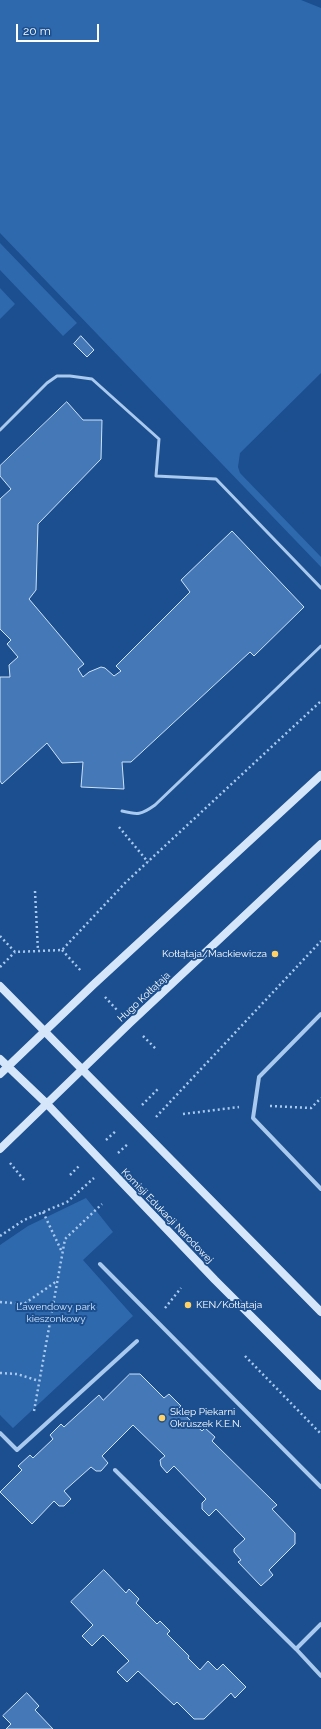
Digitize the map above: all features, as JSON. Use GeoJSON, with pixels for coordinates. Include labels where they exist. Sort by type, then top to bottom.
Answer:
{"type":"FeatureCollection","features":[{"type":"Feature","properties":{"kind":"street"},"geometry":{"type":"LineString","coordinates":[[0,1074],[93,985],[321,775]]}},
{"type":"Feature","properties":{"kind":"street","name":"Hugo Kołłątaja"},"geometry":{"type":"LineString","coordinates":[[0,1149],[130,1023],[321,844]]}},
{"type":"Feature","properties":{"kind":"street"},"geometry":{"type":"LineString","coordinates":[[0,986],[84,1069],[154,1144],[321,1312]]}},
{"type":"Feature","properties":{"kind":"street"},"geometry":{"type":"LineString","coordinates":[[321,1014],[259,1077],[253,1118],[321,1189]]}},
{"type":"Feature","properties":{"kind":"street","name":"Komisji Edukacji Narodowej"},"geometry":{"type":"LineString","coordinates":[[0,1059],[47,1104],[215,1280],[321,1386]]}},
{"type":"Feature","properties":{"kind":"street"},"geometry":{"type":"LineString","coordinates":[[100,1264],[321,1487]]}},
{"type":"Feature","properties":{"kind":"street"},"geometry":{"type":"LineString","coordinates":[[0,1434],[17,1450],[137,1341]]}},
{"type":"Feature","properties":{"kind":"street"},"geometry":{"type":"LineString","coordinates":[[115,1470],[296,1649],[321,1676]]}},
{"type":"Feature","properties":{"kind":"street"},"geometry":{"type":"LineString","coordinates":[[296,1649],[321,1624]]}},
{"type":"Feature","properties":{"kind":"lane"},"geometry":{"type":"LineString","coordinates":[[0,430],[47,383],[57,376],[92,379],[158,439],[156,476],[216,479],[321,588]]}},
{"type":"Feature","properties":{"kind":"lane"},"geometry":{"type":"LineString","coordinates":[[122,810],[138,814],[146,812],[155,806],[321,646]]}},
{"type":"Feature","properties":{"kind":"path"},"geometry":{"type":"LineString","coordinates":[[0,968],[15,952],[62,950],[126,882],[321,701]]}},
{"type":"Feature","properties":{"kind":"path"},"geometry":{"type":"LineString","coordinates":[[117,824],[148,862]]}},
{"type":"Feature","properties":{"kind":"path"},"geometry":{"type":"LineString","coordinates":[[35,891],[38,951]]}},
{"type":"Feature","properties":{"kind":"path"},"geometry":{"type":"LineString","coordinates":[[0,936],[15,952]]}},
{"type":"Feature","properties":{"kind":"path"},"geometry":{"type":"LineString","coordinates":[[170,1100],[321,941]]}},
{"type":"Feature","properties":{"kind":"path"},"geometry":{"type":"LineString","coordinates":[[62,950],[93,985],[157,1050]]}},
{"type":"Feature","properties":{"kind":"path"},"geometry":{"type":"LineString","coordinates":[[70,1175],[158,1089]]}},
{"type":"Feature","properties":{"kind":"path"},"geometry":{"type":"LineString","coordinates":[[183,1114],[255,1105],[311,1108],[321,1098]]}},
{"type":"Feature","properties":{"kind":"path"},"geometry":{"type":"LineString","coordinates":[[5,1157],[24,1180]]}},
{"type":"Feature","properties":{"kind":"path"},"geometry":{"type":"LineString","coordinates":[[29,1439],[65,1239],[102,1204]]}},
{"type":"Feature","properties":{"kind":"path"},"geometry":{"type":"LineString","coordinates":[[43,1212],[62,1253]]}},
{"type":"Feature","properties":{"kind":"path"},"geometry":{"type":"LineString","coordinates":[[0,1302],[24,1304],[57,1281]]}},
{"type":"Feature","properties":{"kind":"path"},"geometry":{"type":"LineString","coordinates":[[245,1356],[321,1434]]}},
{"type":"Feature","properties":{"kind":"path"},"geometry":{"type":"LineString","coordinates":[[0,1373],[17,1374],[39,1381]]}},
{"type":"Feature","properties":{"kind":"green space"},"geometry":{"type":"Polygon","coordinates":[[[0,0],[301,0],[321,8],[321,373],[240,453],[238,467],[240,473],[321,557],[321,567],[0,233],[0,0]]]}},
{"type":"Feature","properties":{"kind":"green space"},"geometry":{"type":"Polygon","coordinates":[[[0,243],[77,323],[63,336],[0,270],[0,243]]]}},
{"type":"Feature","properties":{"kind":"green space"},"geometry":{"type":"Polygon","coordinates":[[[0,288],[15,304],[0,319],[0,288]]]}},
{"type":"Feature","properties":{"kind":"green space","name":"Lawendowy park kieszonkowy"},"geometry":{"type":"Polygon","coordinates":[[[86,1198],[113,1232],[83,1260],[133,1316],[13,1428],[0,1415],[0,1245],[28,1226],[86,1198]]]}},
{"type":"Feature","properties":{"kind":"building"},"geometry":{"type":"Polygon","coordinates":[[[81,336],[94,350],[87,357],[74,344],[81,336]]]}},
{"type":"Feature","properties":{"kind":"building"},"geometry":{"type":"Polygon","coordinates":[[[67,402],[83,420],[102,420],[101,459],[38,524],[36,590],[29,599],[84,664],[78,669],[83,677],[89,672],[101,667],[105,668],[114,676],[121,671],[116,666],[190,592],[181,580],[232,531],[304,607],[254,656],[250,652],[131,762],[122,762],[124,789],[81,787],[83,762],[62,763],[47,743],[2,784],[0,781],[0,677],[10,677],[9,665],[18,657],[7,644],[11,640],[0,629],[0,499],[11,489],[0,476],[0,466],[67,402]]]}},
{"type":"Feature","properties":{"kind":"building"},"geometry":{"type":"Polygon","coordinates":[[[130,1374],[140,1374],[164,1398],[169,1394],[181,1406],[178,1409],[202,1431],[205,1428],[215,1437],[212,1441],[277,1505],[272,1509],[295,1533],[295,1544],[269,1570],[273,1575],[261,1586],[238,1562],[241,1560],[234,1552],[234,1549],[245,1539],[216,1509],[209,1516],[202,1509],[202,1503],[206,1499],[174,1466],[167,1473],[161,1466],[160,1460],[165,1456],[133,1425],[102,1456],[108,1463],[101,1471],[96,1471],[91,1467],[64,1491],[71,1499],[64,1506],[59,1506],[54,1501],[32,1524],[0,1492],[22,1470],[18,1466],[30,1455],[33,1458],[53,1439],[50,1435],[61,1424],[64,1427],[99,1395],[103,1400],[130,1374]]]}},
{"type":"Feature","properties":{"kind":"building"},"geometry":{"type":"Polygon","coordinates":[[[104,1570],[126,1593],[129,1589],[139,1599],[136,1603],[157,1624],[160,1621],[170,1631],[167,1634],[189,1656],[188,1658],[200,1670],[208,1661],[217,1670],[223,1664],[246,1687],[235,1698],[231,1693],[204,1719],[194,1719],[177,1702],[174,1705],[138,1671],[127,1682],[117,1672],[129,1661],[103,1635],[92,1646],[82,1636],[93,1625],[71,1602],[104,1570]]]}},
{"type":"Feature","properties":{"kind":"building"},"geometry":{"type":"Polygon","coordinates":[[[27,1693],[39,1706],[35,1710],[53,1729],[6,1729],[11,1724],[3,1716],[27,1693]]]}},
{"type":"Feature","properties":{"kind":"place","name":"Kołłątaja/Mackiewicza"},"geometry":{"type":"Point","coordinates":[275,954]}},
{"type":"Feature","properties":{"kind":"place","name":"KEN/Kołłątaja"},"geometry":{"type":"Point","coordinates":[188,1305]}},
{"type":"Feature","properties":{"kind":"place","name":"Sklep Piekarni Okruszek K.E.N."},"geometry":{"type":"Point","coordinates":[162,1418]}}]}
